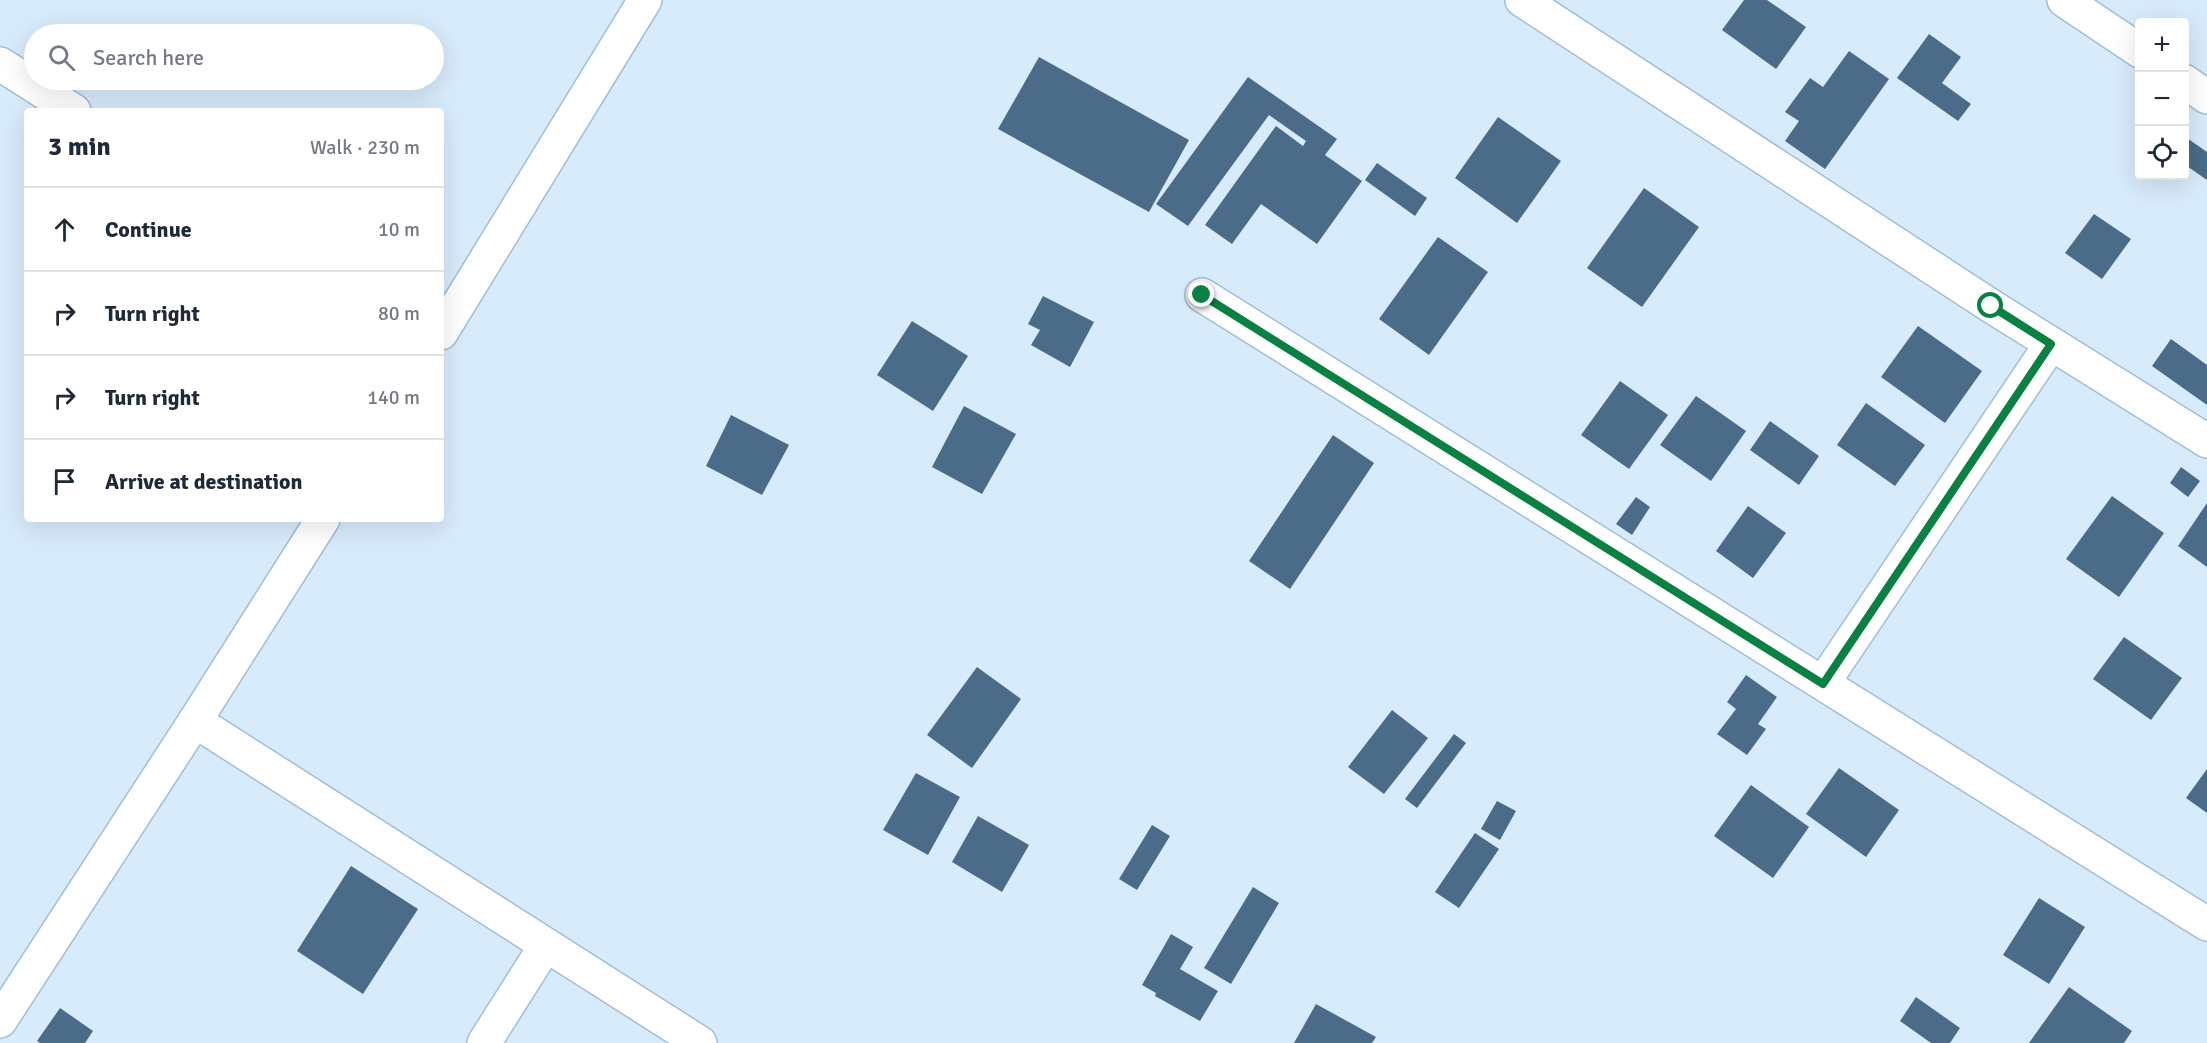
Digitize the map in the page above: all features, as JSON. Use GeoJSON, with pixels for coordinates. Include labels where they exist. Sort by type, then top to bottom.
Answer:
{"type":"FeatureCollection","features":[{"type":"Feature","properties":{"kind":"street"},"geometry":{"type":"LineString","coordinates":[[444,328],[645,0]]}},
{"type":"Feature","properties":{"kind":"street"},"geometry":{"type":"LineString","coordinates":[[1522,0],[2051,344],[2207,441]]}},
{"type":"Feature","properties":{"kind":"street"},"geometry":{"type":"LineString","coordinates":[[2064,0],[2135,48]]}},
{"type":"Feature","properties":{"kind":"street"},"geometry":{"type":"LineString","coordinates":[[0,64],[24,79]]}},
{"type":"Feature","properties":{"kind":"street"},"geometry":{"type":"LineString","coordinates":[[2189,84],[2207,97]]}},
{"type":"Feature","properties":{"kind":"street"},"geometry":{"type":"LineString","coordinates":[[41,90],[69,108]]}},
{"type":"Feature","properties":{"kind":"street"},"geometry":{"type":"LineString","coordinates":[[1202,295],[2207,924]]}},
{"type":"Feature","properties":{"kind":"street"},"geometry":{"type":"LineString","coordinates":[[1823,684],[2051,344]]}},
{"type":"Feature","properties":{"kind":"street"},"geometry":{"type":"LineString","coordinates":[[0,1021],[321,522]]}},
{"type":"Feature","properties":{"kind":"street"},"geometry":{"type":"LineString","coordinates":[[195,721],[700,1043]]}},
{"type":"Feature","properties":{"kind":"street"},"geometry":{"type":"LineString","coordinates":[[484,1043],[546,945]]}},
{"type":"Feature","properties":{"kind":"building"},"geometry":{"type":"Polygon","coordinates":[[[1744,0],[1767,0],[1806,27],[1776,69],[1722,30],[1744,0]]]}},
{"type":"Feature","properties":{"kind":"building"},"geometry":{"type":"Polygon","coordinates":[[[1929,34],[1961,57],[1942,83],[1971,104],[1958,121],[1897,78],[1929,34]]]}},
{"type":"Feature","properties":{"kind":"building"},"geometry":{"type":"Polygon","coordinates":[[[1849,51],[1889,79],[1825,169],[1785,141],[1799,121],[1785,112],[1810,78],[1823,87],[1849,51]]]}},
{"type":"Feature","properties":{"kind":"building"},"geometry":{"type":"Polygon","coordinates":[[[1039,57],[1189,140],[1149,212],[998,129],[1039,57]]]}},
{"type":"Feature","properties":{"kind":"building"},"geometry":{"type":"Polygon","coordinates":[[[1248,77],[1337,139],[1325,155],[1362,181],[1317,244],[1261,204],[1232,244],[1205,225],[1276,126],[1303,146],[1306,141],[1269,115],[1188,226],[1156,204],[1248,77]]]}},
{"type":"Feature","properties":{"kind":"building"},"geometry":{"type":"Polygon","coordinates":[[[1498,117],[1561,161],[1517,223],[1455,178],[1498,117]]]}},
{"type":"Feature","properties":{"kind":"building"},"geometry":{"type":"Polygon","coordinates":[[[2189,139],[2207,152],[2207,180],[2189,167],[2189,139]]]}},
{"type":"Feature","properties":{"kind":"building"},"geometry":{"type":"Polygon","coordinates":[[[1377,163],[1427,198],[1415,216],[1365,180],[1377,163]]]}},
{"type":"Feature","properties":{"kind":"building"},"geometry":{"type":"Polygon","coordinates":[[[1644,188],[1699,227],[1642,307],[1587,268],[1644,188]]]}},
{"type":"Feature","properties":{"kind":"building"},"geometry":{"type":"Polygon","coordinates":[[[2094,214],[2131,239],[2102,279],[2065,253],[2094,214]]]}},
{"type":"Feature","properties":{"kind":"building"},"geometry":{"type":"Polygon","coordinates":[[[1438,237],[1488,272],[1429,355],[1379,319],[1438,237]]]}},
{"type":"Feature","properties":{"kind":"building"},"geometry":{"type":"Polygon","coordinates":[[[1043,296],[1094,322],[1070,367],[1031,345],[1040,330],[1028,324],[1043,296]]]}},
{"type":"Feature","properties":{"kind":"building"},"geometry":{"type":"Polygon","coordinates":[[[912,321],[968,356],[933,411],[877,375],[912,321]]]}},
{"type":"Feature","properties":{"kind":"building"},"geometry":{"type":"Polygon","coordinates":[[[1918,326],[1982,371],[1945,423],[1881,377],[1918,326]]]}},
{"type":"Feature","properties":{"kind":"building"},"geometry":{"type":"Polygon","coordinates":[[[2171,339],[2207,365],[2207,405],[2152,366],[2171,339]]]}},
{"type":"Feature","properties":{"kind":"building"},"geometry":{"type":"Polygon","coordinates":[[[1620,381],[1668,415],[1629,469],[1581,435],[1620,381]]]}},
{"type":"Feature","properties":{"kind":"building"},"geometry":{"type":"Polygon","coordinates":[[[1696,396],[1746,431],[1711,481],[1660,445],[1696,396]]]}},
{"type":"Feature","properties":{"kind":"building"},"geometry":{"type":"Polygon","coordinates":[[[1866,403],[1925,445],[1895,486],[1837,445],[1866,403]]]}},
{"type":"Feature","properties":{"kind":"building"},"geometry":{"type":"Polygon","coordinates":[[[964,406],[1016,434],[982,494],[932,467],[964,406]]]}},
{"type":"Feature","properties":{"kind":"building"},"geometry":{"type":"Polygon","coordinates":[[[731,415],[789,445],[762,495],[706,466],[731,415]]]}},
{"type":"Feature","properties":{"kind":"building"},"geometry":{"type":"Polygon","coordinates":[[[1770,421],[1819,456],[1799,485],[1750,450],[1770,421]]]}},
{"type":"Feature","properties":{"kind":"building"},"geometry":{"type":"Polygon","coordinates":[[[1333,435],[1374,463],[1290,589],[1249,561],[1333,435]]]}},
{"type":"Feature","properties":{"kind":"building"},"geometry":{"type":"Polygon","coordinates":[[[2181,467],[2200,481],[2188,497],[2170,483],[2181,467]]]}},
{"type":"Feature","properties":{"kind":"building"},"geometry":{"type":"Polygon","coordinates":[[[2112,496],[2164,533],[2119,597],[2066,559],[2112,496]]]}},
{"type":"Feature","properties":{"kind":"building"},"geometry":{"type":"Polygon","coordinates":[[[1636,497],[1650,507],[1632,535],[1616,524],[1636,497]]]}},
{"type":"Feature","properties":{"kind":"building"},"geometry":{"type":"Polygon","coordinates":[[[2207,503],[2207,567],[2178,546],[2207,503]]]}},
{"type":"Feature","properties":{"kind":"building"},"geometry":{"type":"Polygon","coordinates":[[[1748,506],[1786,533],[1753,578],[1716,551],[1748,506]]]}},
{"type":"Feature","properties":{"kind":"building"},"geometry":{"type":"Polygon","coordinates":[[[2124,637],[2182,678],[2151,720],[2093,679],[2124,637]]]}},
{"type":"Feature","properties":{"kind":"building"},"geometry":{"type":"Polygon","coordinates":[[[977,667],[1021,699],[972,768],[927,735],[977,667]]]}},
{"type":"Feature","properties":{"kind":"building"},"geometry":{"type":"Polygon","coordinates":[[[1746,675],[1777,697],[1758,724],[1766,729],[1747,755],[1717,734],[1736,709],[1727,702],[1746,675]]]}},
{"type":"Feature","properties":{"kind":"building"},"geometry":{"type":"Polygon","coordinates":[[[1392,710],[1428,738],[1384,794],[1348,767],[1392,710]]]}},
{"type":"Feature","properties":{"kind":"building"},"geometry":{"type":"Polygon","coordinates":[[[1454,734],[1466,743],[1417,808],[1405,799],[1454,734]]]}},
{"type":"Feature","properties":{"kind":"building"},"geometry":{"type":"Polygon","coordinates":[[[1839,768],[1899,810],[1866,857],[1806,814],[1839,768]]]}},
{"type":"Feature","properties":{"kind":"building"},"geometry":{"type":"Polygon","coordinates":[[[2207,769],[2207,813],[2186,798],[2207,769]]]}},
{"type":"Feature","properties":{"kind":"building"},"geometry":{"type":"Polygon","coordinates":[[[916,773],[960,797],[928,855],[883,830],[916,773]]]}},
{"type":"Feature","properties":{"kind":"building"},"geometry":{"type":"Polygon","coordinates":[[[1751,785],[1809,827],[1773,878],[1714,836],[1751,785]]]}},
{"type":"Feature","properties":{"kind":"building"},"geometry":{"type":"Polygon","coordinates":[[[1497,801],[1516,811],[1500,840],[1481,829],[1497,801]]]}},
{"type":"Feature","properties":{"kind":"building"},"geometry":{"type":"Polygon","coordinates":[[[978,816],[1029,845],[1002,892],[952,862],[978,816]]]}},
{"type":"Feature","properties":{"kind":"building"},"geometry":{"type":"Polygon","coordinates":[[[1152,825],[1170,836],[1137,890],[1119,879],[1152,825]]]}},
{"type":"Feature","properties":{"kind":"building"},"geometry":{"type":"Polygon","coordinates":[[[1475,833],[1499,849],[1459,908],[1435,892],[1475,833]]]}},
{"type":"Feature","properties":{"kind":"building"},"geometry":{"type":"Polygon","coordinates":[[[351,866],[418,909],[363,994],[297,951],[351,866]]]}},
{"type":"Feature","properties":{"kind":"building"},"geometry":{"type":"Polygon","coordinates":[[[1253,887],[1279,903],[1231,984],[1204,968],[1253,887]]]}},
{"type":"Feature","properties":{"kind":"building"},"geometry":{"type":"Polygon","coordinates":[[[2039,898],[2085,927],[2049,984],[2003,955],[2039,898]]]}},
{"type":"Feature","properties":{"kind":"building"},"geometry":{"type":"Polygon","coordinates":[[[1171,934],[1193,947],[1180,969],[1218,991],[1200,1021],[1155,996],[1156,993],[1142,985],[1171,934]]]}},
{"type":"Feature","properties":{"kind":"building"},"geometry":{"type":"Polygon","coordinates":[[[2069,987],[2132,1031],[2124,1043],[2029,1043],[2069,987]]]}},
{"type":"Feature","properties":{"kind":"building"},"geometry":{"type":"Polygon","coordinates":[[[1916,997],[1960,1028],[1950,1043],[1931,1043],[1900,1021],[1916,997]]]}},
{"type":"Feature","properties":{"kind":"building"},"geometry":{"type":"Polygon","coordinates":[[[1316,1004],[1376,1037],[1372,1043],[1294,1043],[1316,1004]]]}},
{"type":"Feature","properties":{"kind":"building"},"geometry":{"type":"Polygon","coordinates":[[[60,1008],[93,1031],[85,1043],[40,1043],[37,1041],[60,1008]]]}},
{"type":"Feature","properties":{"kind":"route"},"geometry":{"type":"LineString","coordinates":[[1202,295],[1823,684],[2051,344],[1991,306]]}}]}
